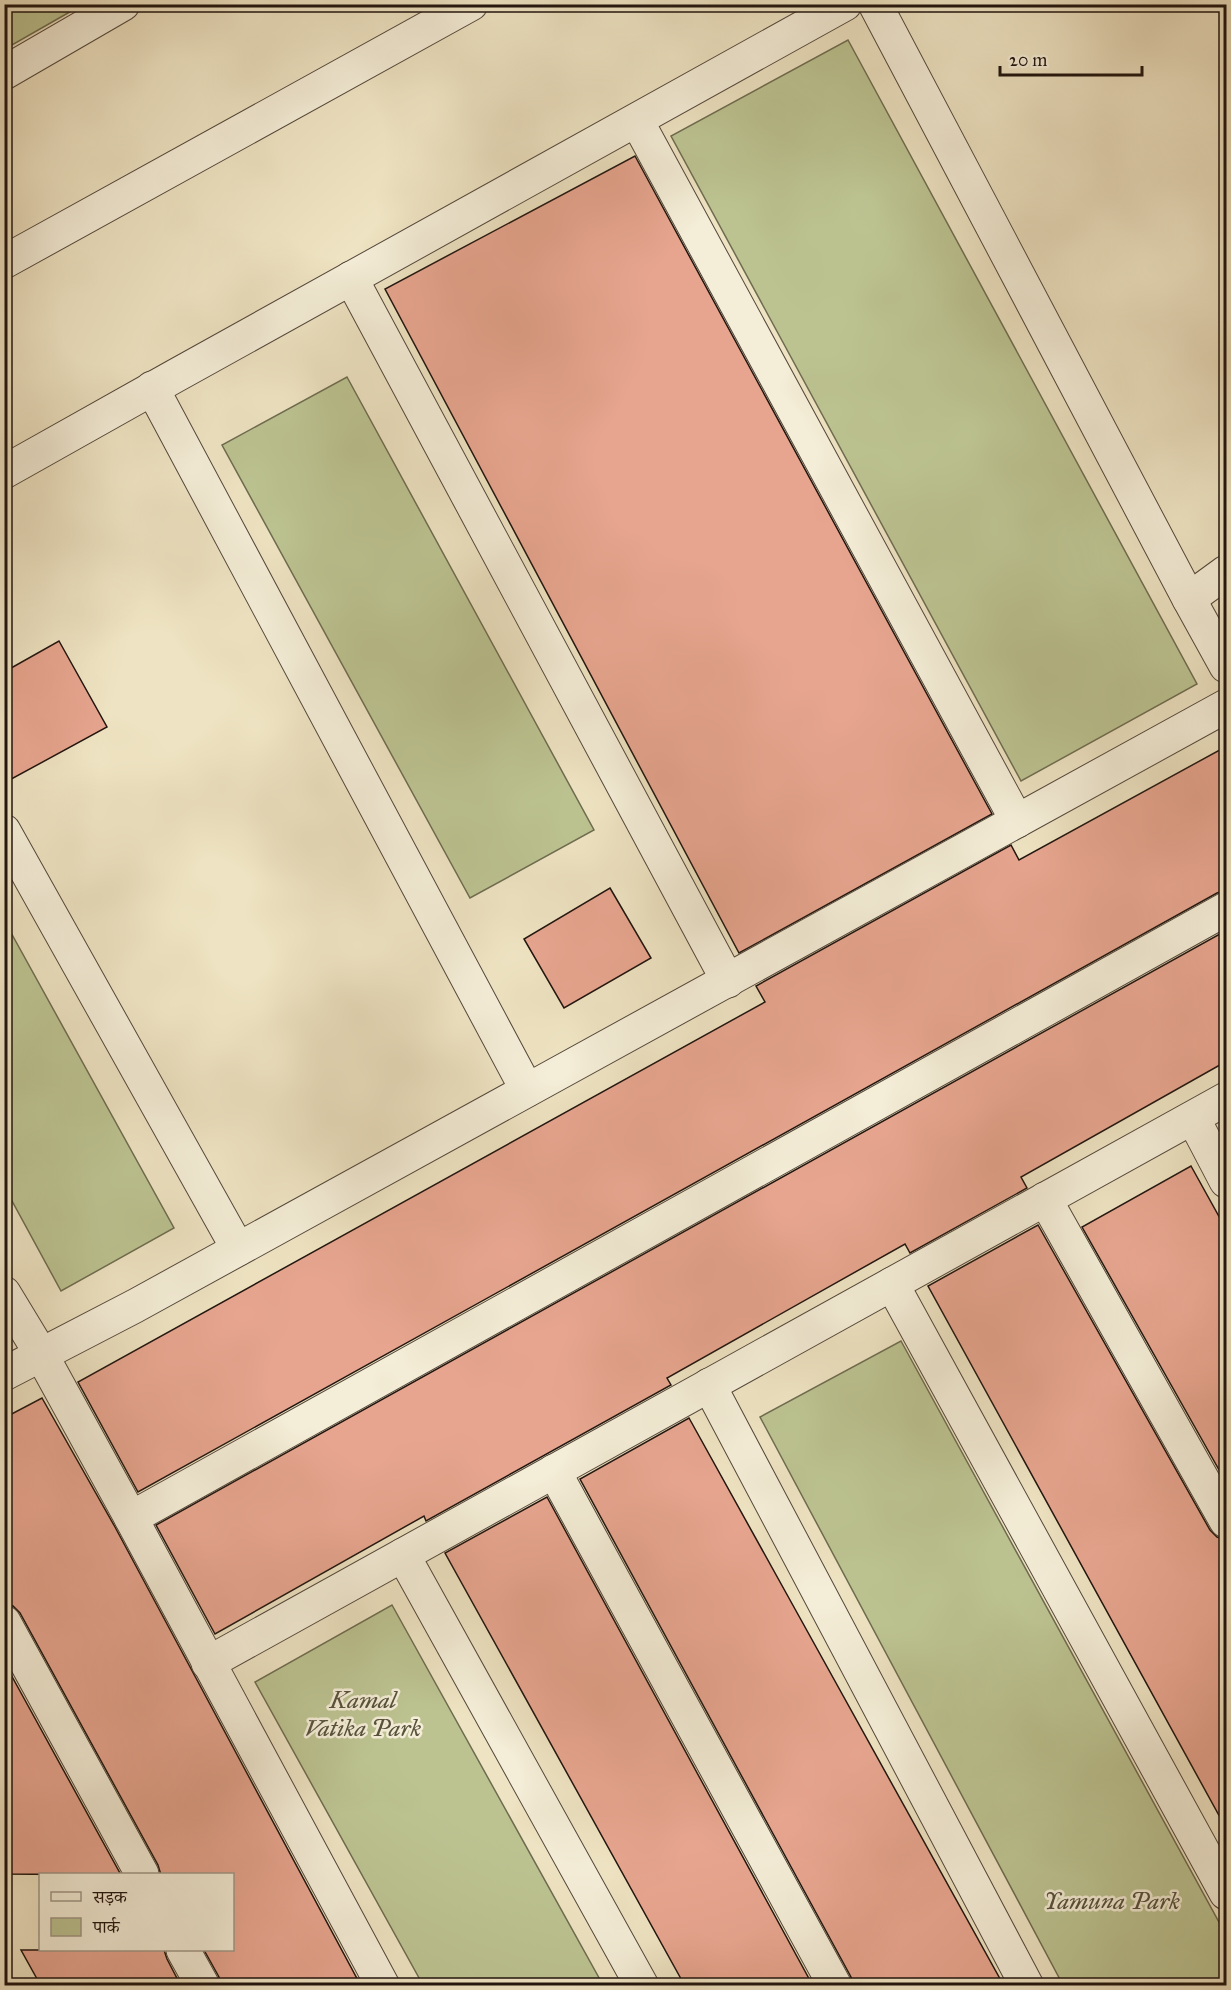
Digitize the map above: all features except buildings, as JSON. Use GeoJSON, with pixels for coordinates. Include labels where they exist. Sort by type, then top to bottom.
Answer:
{"type":"FeatureCollection","features":[{"type":"Feature","properties":{"kind":"street"},"geometry":{"type":"LineString","coordinates":[[4,73],[123,4]]}},
{"type":"Feature","properties":{"kind":"street"},"geometry":{"type":"LineString","coordinates":[[4,262],[471,4]]}},
{"type":"Feature","properties":{"kind":"street"},"geometry":{"type":"LineString","coordinates":[[4,472],[845,4]]}},
{"type":"Feature","properties":{"kind":"street"},"geometry":{"type":"LineString","coordinates":[[875,4],[1227,666]]}},
{"type":"Feature","properties":{"kind":"street"},"geometry":{"type":"LineString","coordinates":[[637,121],[1017,821]]}},
{"type":"Feature","properties":{"kind":"street"},"geometry":{"type":"LineString","coordinates":[[351,278],[728,981]]}},
{"type":"Feature","properties":{"kind":"street"},"geometry":{"type":"LineString","coordinates":[[152,388],[527,1090]]}},
{"type":"Feature","properties":{"kind":"street"},"geometry":{"type":"LineString","coordinates":[[1189,598],[1227,572]]}},
{"type":"Feature","properties":{"kind":"street"},"geometry":{"type":"LineString","coordinates":[[4,1374],[135,1306],[1227,706]]}},
{"type":"Feature","properties":{"kind":"street"},"geometry":{"type":"LineString","coordinates":[[4,831],[238,1249]]}},
{"type":"Feature","properties":{"kind":"street"},"geometry":{"type":"LineString","coordinates":[[131,1518],[1227,909]]}},
{"type":"Feature","properties":{"kind":"street"},"geometry":{"type":"LineString","coordinates":[[208,1663],[1227,1099]]}},
{"type":"Feature","properties":{"kind":"street"},"geometry":{"type":"LineString","coordinates":[[1193,1118],[1227,1181]]}},
{"type":"Feature","properties":{"kind":"street"},"geometry":{"type":"LineString","coordinates":[[1045,1199],[1227,1521]]}},
{"type":"Feature","properties":{"kind":"street"},"geometry":{"type":"LineString","coordinates":[[892,1284],[1227,1893]]}},
{"type":"Feature","properties":{"kind":"street"},"geometry":{"type":"LineString","coordinates":[[4,1293],[131,1518],[383,1986]]}},
{"type":"Feature","properties":{"kind":"street"},"geometry":{"type":"LineString","coordinates":[[709,1385],[1027,1986]]}},
{"type":"Feature","properties":{"kind":"street"},"geometry":{"type":"LineString","coordinates":[[554,1472],[835,1986]]}},
{"type":"Feature","properties":{"kind":"street"},"geometry":{"type":"LineString","coordinates":[[403,1555],[642,1986]]}},
{"type":"Feature","properties":{"kind":"street"},"geometry":{"type":"LineString","coordinates":[[4,1622],[141,1873]]}},
{"type":"Feature","properties":{"kind":"street"},"geometry":{"type":"LineString","coordinates":[[184,1951],[203,1986]]}},
{"type":"Feature","properties":{"kind":"green space"},"geometry":{"type":"Polygon","coordinates":[[[5,4],[82,4],[82,5],[5,49],[5,4]]]}},
{"type":"Feature","properties":{"kind":"green space"},"geometry":{"type":"Polygon","coordinates":[[[848,40],[1197,684],[1021,781],[671,136],[848,40]]]}},
{"type":"Feature","properties":{"kind":"green space"},"geometry":{"type":"Polygon","coordinates":[[[347,377],[594,830],[470,898],[222,445],[347,377]]]}},
{"type":"Feature","properties":{"kind":"green space"},"geometry":{"type":"Polygon","coordinates":[[[4,920],[174,1228],[61,1291],[5,1188],[4,920]]]}},
{"type":"Feature","properties":{"kind":"green space","name":"Yamuna Park"},"geometry":{"type":"Polygon","coordinates":[[[901,1341],[1226,1935],[1226,1985],[1063,1985],[760,1417],[901,1341]]]}},
{"type":"Feature","properties":{"kind":"green space","name":"Kamal Vatika Park"},"geometry":{"type":"Polygon","coordinates":[[[392,1605],[603,1985],[423,1985],[255,1682],[392,1605]]]}}]}
